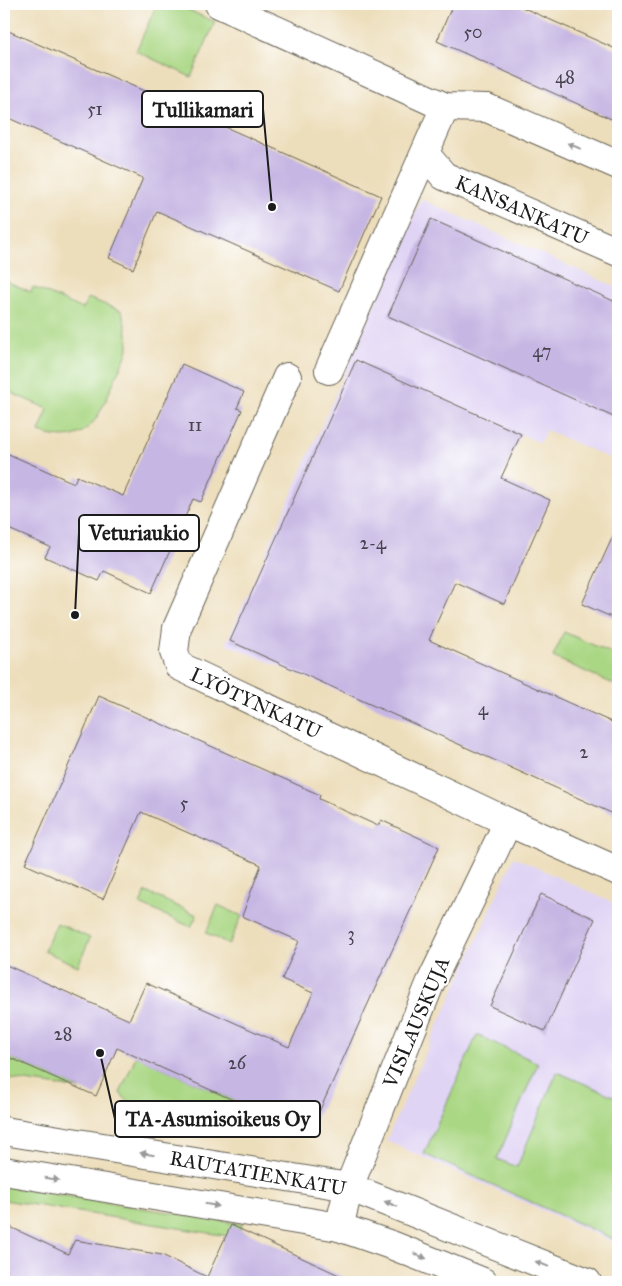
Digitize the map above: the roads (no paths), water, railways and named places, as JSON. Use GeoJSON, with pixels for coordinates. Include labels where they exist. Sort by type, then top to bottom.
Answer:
{"type":"FeatureCollection","features":[{"type":"Feature","properties":{"kind":"street"},"geometry":{"type":"LineString","coordinates":[[219,4],[445,107],[487,108],[618,165]]}},
{"type":"Feature","properties":{"kind":"street"},"geometry":{"type":"LineString","coordinates":[[329,370],[445,107]]}},
{"type":"Feature","properties":{"kind":"street","name":"KANSANKATU"},"geometry":{"type":"LineString","coordinates":[[425,154],[444,176],[618,252]]}},
{"type":"Feature","properties":{"kind":"street","name":"LYÖTYNKATU"},"geometry":{"type":"LineString","coordinates":[[287,377],[177,628],[174,652],[179,666],[508,822],[618,871]]}},
{"type":"Feature","properties":{"kind":"street","name":"VISLAUSKUJA"},"geometry":{"type":"LineString","coordinates":[[339,1227],[348,1187],[430,984],[508,822]]}},
{"type":"Feature","properties":{"kind":"street","name":"RAUTATIENKATU"},"geometry":{"type":"LineString","coordinates":[[4,1131],[348,1187],[587,1282]]}},
{"type":"Feature","properties":{"kind":"street","name":"RAUTATIENKATU"},"geometry":{"type":"LineString","coordinates":[[4,1171],[339,1227],[394,1246],[483,1282]]}},
{"type":"Feature","properties":{"kind":"place","name":"Tullikamari"},"geometry":{"type":"Point","coordinates":[272,207]}},
{"type":"Feature","properties":{"kind":"place","name":"Veturiaukio"},"geometry":{"type":"Point","coordinates":[75,615]}},
{"type":"Feature","properties":{"kind":"place","name":"TA-Asumisoikeus Oy"},"geometry":{"type":"Point","coordinates":[100,1053]}}]}
